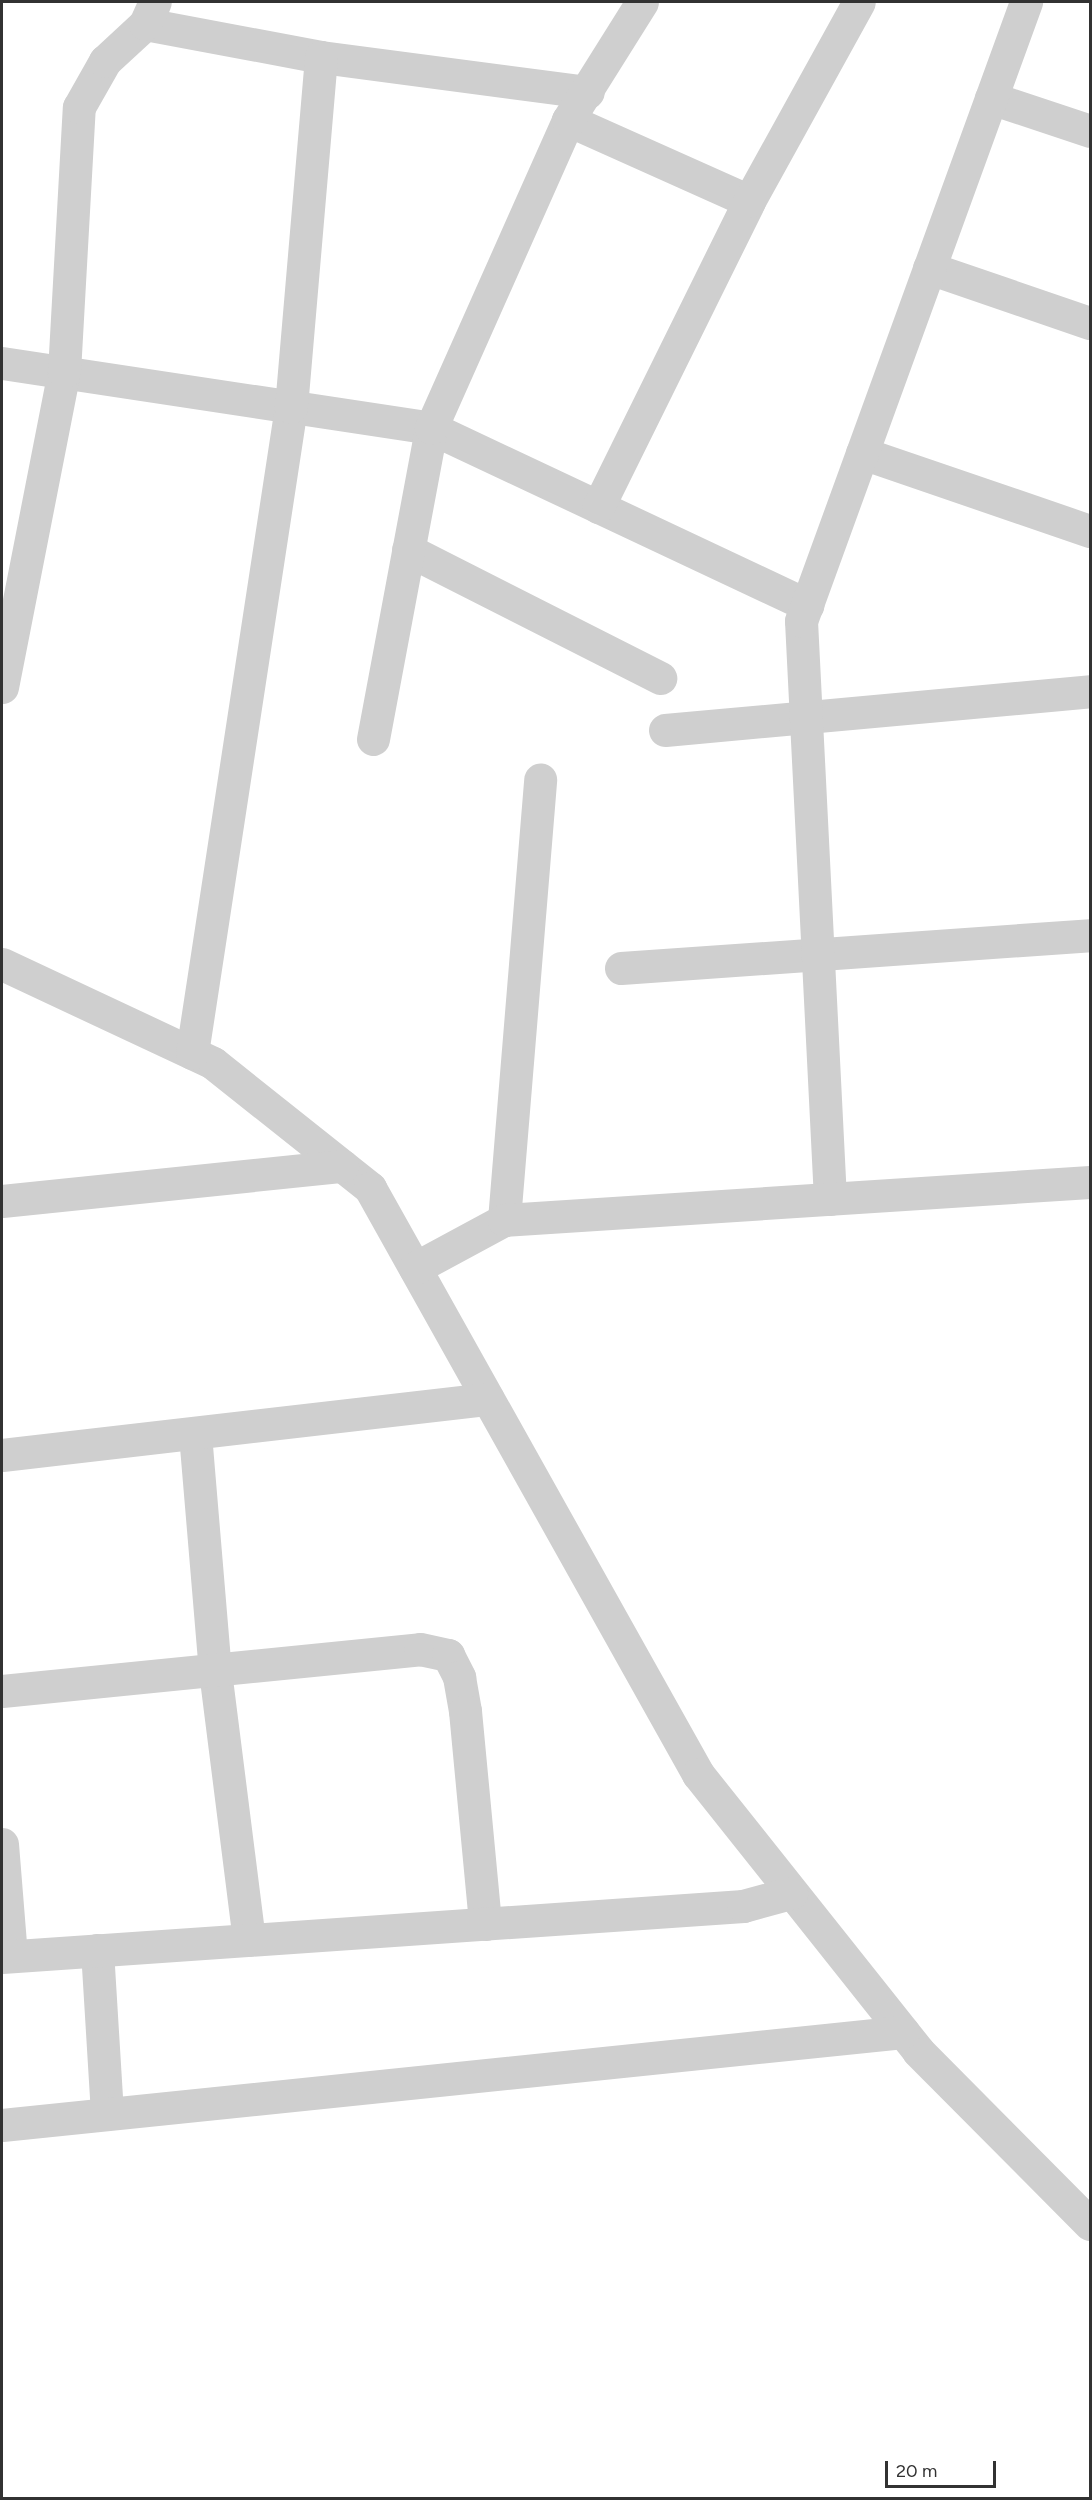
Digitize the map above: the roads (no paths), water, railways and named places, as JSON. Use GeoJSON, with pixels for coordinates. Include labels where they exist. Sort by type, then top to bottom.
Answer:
{"type":"FeatureCollection","features":[{"type":"Feature","properties":{"kind":"street"},"geometry":{"type":"LineString","coordinates":[[373,739],[431,428],[568,120],[588,92],[642,2]]}},
{"type":"Feature","properties":{"kind":"street"},"geometry":{"type":"LineString","coordinates":[[598,507],[750,201],[859,2]]}},
{"type":"Feature","properties":{"kind":"street"},"geometry":{"type":"LineString","coordinates":[[830,1198],[801,621],[1026,2]]}},
{"type":"Feature","properties":{"kind":"street"},"geometry":{"type":"LineString","coordinates":[[2,687],[64,372],[79,107],[105,61],[150,13],[321,57],[588,92]]}},
{"type":"Feature","properties":{"kind":"street"},"geometry":{"type":"LineString","coordinates":[[192,1053],[291,407],[321,57]]}},
{"type":"Feature","properties":{"kind":"street"},"geometry":{"type":"LineString","coordinates":[[991,98],[1090,131]]}},
{"type":"Feature","properties":{"kind":"street"},"geometry":{"type":"LineString","coordinates":[[568,120],[750,201]]}},
{"type":"Feature","properties":{"kind":"street"},"geometry":{"type":"LineString","coordinates":[[929,268],[1090,322]]}},
{"type":"Feature","properties":{"kind":"street"},"geometry":{"type":"LineString","coordinates":[[2,363],[431,428],[807,605]]}},
{"type":"Feature","properties":{"kind":"street"},"geometry":{"type":"LineString","coordinates":[[862,453],[1090,531]]}},
{"type":"Feature","properties":{"kind":"street"},"geometry":{"type":"LineString","coordinates":[[408,550],[660,678]]}},
{"type":"Feature","properties":{"kind":"street"},"geometry":{"type":"LineString","coordinates":[[665,730],[1090,691]]}},
{"type":"Feature","properties":{"kind":"street"},"geometry":{"type":"LineString","coordinates":[[504,1220],[540,779]]}},
{"type":"Feature","properties":{"kind":"street"},"geometry":{"type":"LineString","coordinates":[[621,968],[1090,935]]}},
{"type":"Feature","properties":{"kind":"street"},"geometry":{"type":"LineString","coordinates":[[2,964],[213,1063],[370,1188],[698,1774],[903,2032],[1090,2224]]}},
{"type":"Feature","properties":{"kind":"street"},"geometry":{"type":"LineString","coordinates":[[2,1201],[342,1166]]}},
{"type":"Feature","properties":{"kind":"street"},"geometry":{"type":"LineString","coordinates":[[415,1268],[504,1220],[1090,1182]]}},
{"type":"Feature","properties":{"kind":"street"},"geometry":{"type":"LineString","coordinates":[[2,1455],[488,1399]]}},
{"type":"Feature","properties":{"kind":"street"},"geometry":{"type":"LineString","coordinates":[[195,1434],[215,1671],[249,1940]]}},
{"type":"Feature","properties":{"kind":"street"},"geometry":{"type":"LineString","coordinates":[[2,1691],[420,1649],[448,1655],[459,1677],[465,1711],[485,1924]]}},
{"type":"Feature","properties":{"kind":"street"},"geometry":{"type":"LineString","coordinates":[[2,1844],[6,1956],[743,1906],[791,1893]]}},
{"type":"Feature","properties":{"kind":"street"},"geometry":{"type":"LineString","coordinates":[[97,1950],[107,2114]]}},
{"type":"Feature","properties":{"kind":"street"},"geometry":{"type":"LineString","coordinates":[[2,2125],[903,2032]]}}]}
